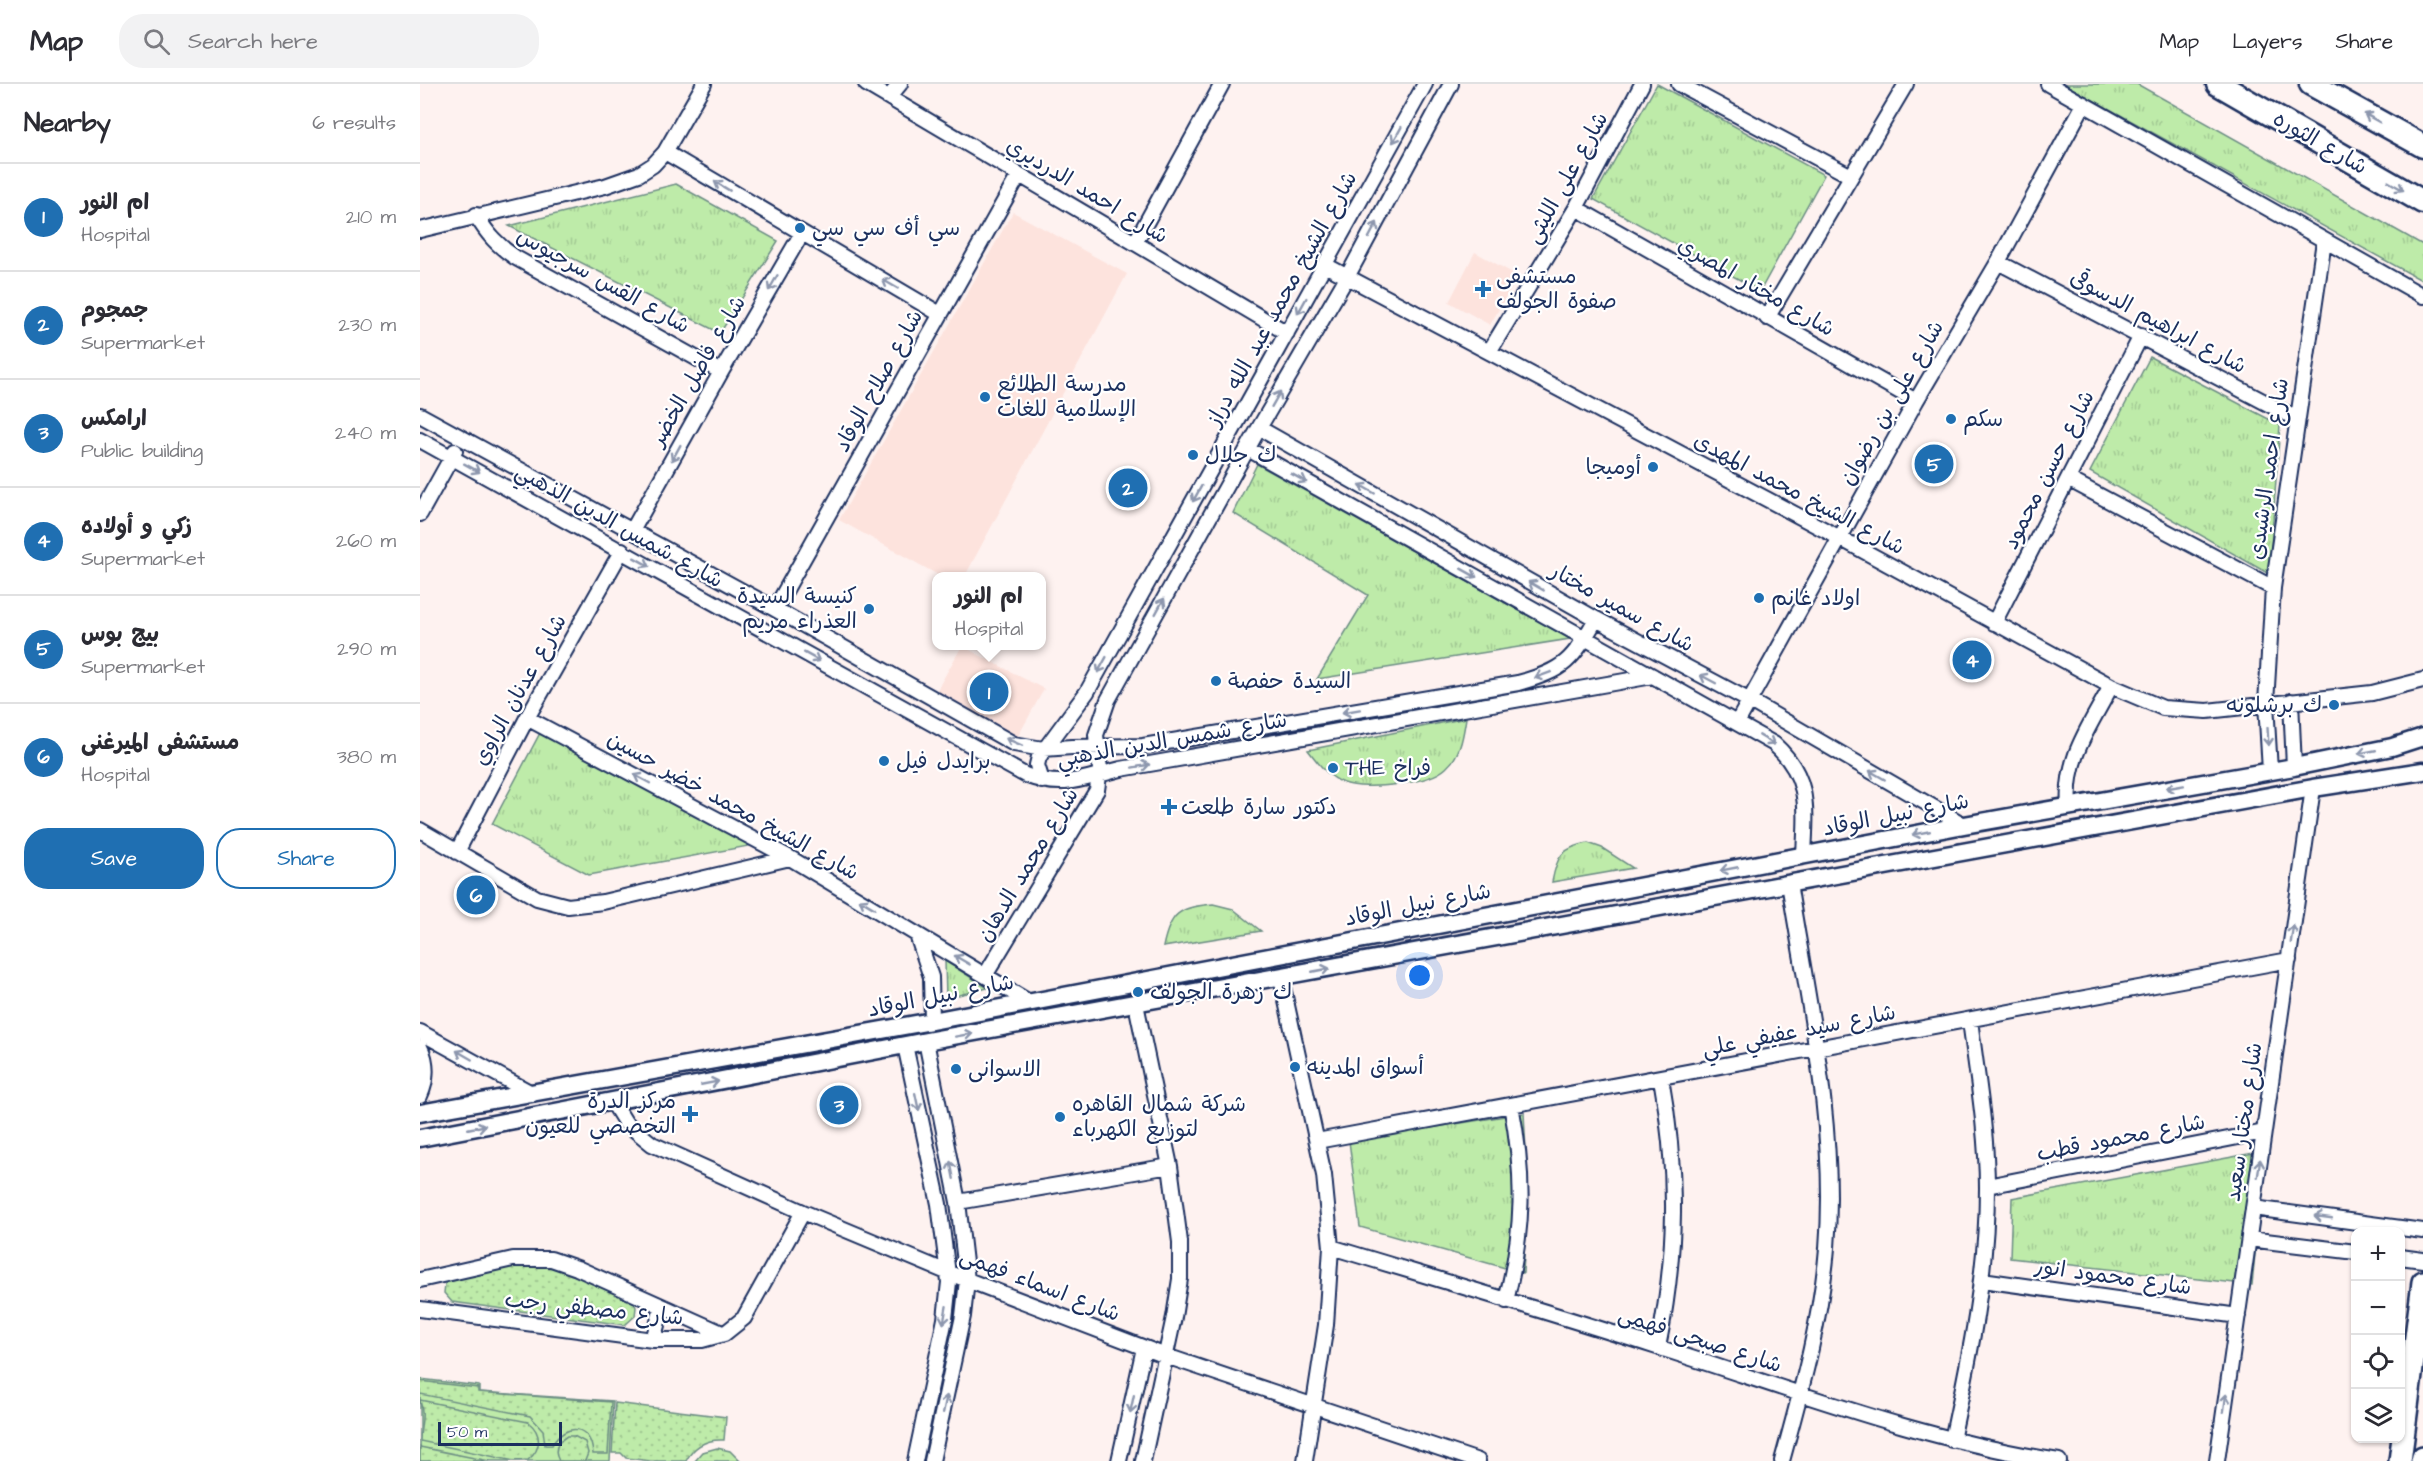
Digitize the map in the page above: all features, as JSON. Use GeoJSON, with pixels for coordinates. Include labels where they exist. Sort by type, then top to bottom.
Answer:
{"type":"FeatureCollection","features":[{"type":"Feature","properties":{"kind":"highway","name":"شارع الثوره"},"geometry":{"type":"LineString","coordinates":[[2218,84],[2423,201]]}},
{"type":"Feature","properties":{"kind":"highway","name":"شارع الثوره"},"geometry":{"type":"LineString","coordinates":[[2311,84],[2423,146]]}},
{"type":"Feature","properties":{"kind":"main road"},"geometry":{"type":"LineString","coordinates":[[2400,1461],[2423,1282]]}},
{"type":"Feature","properties":{"kind":"street"},"geometry":{"type":"LineString","coordinates":[[420,230],[623,181],[639,174],[653,165],[666,152],[704,84]]}},
{"type":"Feature","properties":{"kind":"street","name":"شارع احمد الدرديري"},"geometry":{"type":"LineString","coordinates":[[866,84],[1287,333]]}},
{"type":"Feature","properties":{"kind":"street"},"geometry":{"type":"LineString","coordinates":[[889,98],[900,84]]}},
{"type":"Feature","properties":{"kind":"street","name":"شارع الشيخ محمد عبد الله دراز"},"geometry":{"type":"LineString","coordinates":[[1043,749],[1074,712],[1086,692],[1425,84]]}},
{"type":"Feature","properties":{"kind":"street","name":"شارع الشيخ محمد عبد الله دراز"},"geometry":{"type":"LineString","coordinates":[[1100,775],[1097,747],[1098,727],[1108,700],[1259,428],[1347,277],[1451,84]]}},
{"type":"Feature","properties":{"kind":"street","name":"شارع على الليثى"},"geometry":{"type":"LineString","coordinates":[[1489,352],[1576,208],[1642,84]]}},
{"type":"Feature","properties":{"kind":"street"},"geometry":{"type":"LineString","coordinates":[[1679,84],[1851,176]]}},
{"type":"Feature","properties":{"kind":"street"},"geometry":{"type":"LineString","coordinates":[[1767,318],[1905,84]]}},
{"type":"Feature","properties":{"kind":"street"},"geometry":{"type":"LineString","coordinates":[[2048,84],[2423,296]]}},
{"type":"Feature","properties":{"kind":"street"},"geometry":{"type":"LineString","coordinates":[[1135,243],[1215,86]]}},
{"type":"Feature","properties":{"kind":"street","name":"شارع على بن رضوان"},"geometry":{"type":"LineString","coordinates":[[1737,723],[1916,401],[1998,262],[2084,104]]}},
{"type":"Feature","properties":{"kind":"street"},"geometry":{"type":"LineString","coordinates":[[666,152],[940,314]]}},
{"type":"Feature","properties":{"kind":"street","name":"شارع صلاح الوقاد"},"geometry":{"type":"LineString","coordinates":[[775,609],[1019,175]]}},
{"type":"Feature","properties":{"kind":"street","name":"شارع مختار المصري"},"geometry":{"type":"LineString","coordinates":[[1576,208],[1916,401]]}},
{"type":"Feature","properties":{"kind":"street","name":"شارع القس سرجيوس"},"geometry":{"type":"LineString","coordinates":[[476,215],[486,233],[516,258],[721,372]]}},
{"type":"Feature","properties":{"kind":"street","name":"شارع فاضل الخضر"},"geometry":{"type":"LineString","coordinates":[[632,531],[802,233]]}},
{"type":"Feature","properties":{"kind":"street","name":"شارع احمد الرشيدى"},"geometry":{"type":"LineString","coordinates":[[2270,771],[2266,703],[2273,588],[2324,242]]}},
{"type":"Feature","properties":{"kind":"street","name":"شارع ابراهيم الدسوقى"},"geometry":{"type":"LineString","coordinates":[[1998,262],[2297,419]]}},
{"type":"Feature","properties":{"kind":"street","name":"شارع الشيخ محمد المهدى"},"geometry":{"type":"LineString","coordinates":[[1325,265],[1840,538],[2111,686],[2149,704],[2178,710],[2207,711],[2372,693],[2423,680]]}},
{"type":"Feature","properties":{"kind":"street","name":"شارع حسن محمود"},"geometry":{"type":"LineString","coordinates":[[1994,623],[2141,336]]}},
{"type":"Feature","properties":{"kind":"street","name":"شارع شمس الدين الذهبي"},"geometry":{"type":"LineString","coordinates":[[420,415],[775,609],[1014,744],[1043,749],[1143,746],[1518,683],[1542,677],[1571,659],[1596,620]]}},
{"type":"Feature","properties":{"kind":"street","name":"شارع سمير مختار"},"geometry":{"type":"LineString","coordinates":[[1259,428],[1596,620],[1749,701],[1964,825]]}},
{"type":"Feature","properties":{"kind":"street"},"geometry":{"type":"LineString","coordinates":[[420,514],[462,439]]}},
{"type":"Feature","properties":{"kind":"street","name":"شارع شمس الدين الذهبي"},"geometry":{"type":"LineString","coordinates":[[420,440],[1025,775],[1042,781],[1076,782],[1121,769],[1653,676]]}},
{"type":"Feature","properties":{"kind":"street","name":"شارع سمير مختار"},"geometry":{"type":"LineString","coordinates":[[1248,449],[1774,744],[1794,766],[1805,795],[1804,855]]}},
{"type":"Feature","properties":{"kind":"street"},"geometry":{"type":"LineString","coordinates":[[2068,479],[2273,588]]}},
{"type":"Feature","properties":{"kind":"street","name":"شارع عدنان الراوي"},"geometry":{"type":"LineString","coordinates":[[457,852],[527,718],[622,550]]}},
{"type":"Feature","properties":{"kind":"street"},"geometry":{"type":"LineString","coordinates":[[1518,683],[1520,700]]}},
{"type":"Feature","properties":{"kind":"street"},"geometry":{"type":"LineString","coordinates":[[2069,806],[2068,787],[2075,756],[2111,686]]}},
{"type":"Feature","properties":{"kind":"street"},"geometry":{"type":"LineString","coordinates":[[2291,701],[2294,767]]}},
{"type":"Feature","properties":{"kind":"street","name":"شارع الشيخ محمد خضر حسين"},"geometry":{"type":"LineString","coordinates":[[527,718],[790,858],[1029,1002]]}},
{"type":"Feature","properties":{"kind":"street"},"geometry":{"type":"LineString","coordinates":[[2417,739],[2422,765]]}},
{"type":"Feature","properties":{"kind":"street","name":"شارع نبيل الوقاد"},"geometry":{"type":"LineString","coordinates":[[420,1113],[932,1021],[1964,825],[2294,767],[2392,747],[2417,739]]}},
{"type":"Feature","properties":{"kind":"street"},"geometry":{"type":"LineString","coordinates":[[1042,781],[1037,765],[1043,749]]}},
{"type":"Feature","properties":{"kind":"street","name":"شارع نبيل الوقاد"},"geometry":{"type":"LineString","coordinates":[[420,1138],[926,1041],[2313,788],[2422,765]]}},
{"type":"Feature","properties":{"kind":"street","name":"شارع محمد الدهان"},"geometry":{"type":"LineString","coordinates":[[986,974],[1087,809],[1097,790],[1100,775]]}},
{"type":"Feature","properties":{"kind":"street","name":"شارع مختار سعيد"},"geometry":{"type":"LineString","coordinates":[[2217,1461],[2313,788]]}},
{"type":"Feature","properties":{"kind":"street"},"geometry":{"type":"LineString","coordinates":[[420,830],[537,898],[568,906],[603,902],[790,858]]}},
{"type":"Feature","properties":{"kind":"street"},"geometry":{"type":"LineString","coordinates":[[1782,1461],[1820,1306],[1827,1237],[1828,1148],[1789,883]]}},
{"type":"Feature","properties":{"kind":"street"},"geometry":{"type":"LineString","coordinates":[[1429,926],[1432,949]]}},
{"type":"Feature","properties":{"kind":"street"},"geometry":{"type":"LineString","coordinates":[[917,935],[931,977],[932,1021]]}},
{"type":"Feature","properties":{"kind":"street","name":"شارع سيد عفيفي علي"},"geometry":{"type":"LineString","coordinates":[[1317,1141],[2289,960]]}},
{"type":"Feature","properties":{"kind":"street"},"geometry":{"type":"LineString","coordinates":[[1281,978],[1328,1199],[1331,1247],[1326,1325],[1305,1461]]}},
{"type":"Feature","properties":{"kind":"street"},"geometry":{"type":"LineString","coordinates":[[1137,1004],[1170,1166],[1180,1242],[1180,1270],[1174,1317],[1143,1461]]}},
{"type":"Feature","properties":{"kind":"street"},"geometry":{"type":"LineString","coordinates":[[1952,1440],[1970,1359],[1982,1280],[1987,1186],[1970,1020]]}},
{"type":"Feature","properties":{"kind":"street"},"geometry":{"type":"LineString","coordinates":[[420,1032],[533,1094]]}},
{"type":"Feature","properties":{"kind":"street"},"geometry":{"type":"LineString","coordinates":[[926,1041],[958,1203],[967,1280],[963,1316],[933,1461]]}},
{"type":"Feature","properties":{"kind":"street"},"geometry":{"type":"LineString","coordinates":[[905,1045],[939,1204],[949,1273],[947,1306],[915,1461]]}},
{"type":"Feature","properties":{"kind":"street"},"geometry":{"type":"LineString","coordinates":[[420,1047],[426,1070],[424,1087],[420,1096]]}},
{"type":"Feature","properties":{"kind":"street"},"geometry":{"type":"LineString","coordinates":[[1658,1347],[1671,1270],[1674,1222],[1672,1154],[1661,1078]]}},
{"type":"Feature","properties":{"kind":"street","name":"شارع اسماء فهمى"},"geometry":{"type":"LineString","coordinates":[[612,1101],[625,1122],[652,1144],[803,1212],[949,1273],[1166,1356],[1478,1461]]}},
{"type":"Feature","properties":{"kind":"street"},"geometry":{"type":"LineString","coordinates":[[1506,1301],[1516,1263],[1521,1224],[1522,1185],[1519,1146],[1511,1105]]}},
{"type":"Feature","properties":{"kind":"street","name":"شارع محمود قطب"},"geometry":{"type":"LineString","coordinates":[[1987,1186],[2264,1132]]}},
{"type":"Feature","properties":{"kind":"street"},"geometry":{"type":"LineString","coordinates":[[958,1203],[1170,1166]]}},
{"type":"Feature","properties":{"kind":"street"},"geometry":{"type":"LineString","coordinates":[[2253,1208],[2423,1231]]}},
{"type":"Feature","properties":{"kind":"street"},"geometry":{"type":"LineString","coordinates":[[420,1280],[513,1259],[538,1258],[564,1263],[724,1334],[734,1328],[751,1308],[803,1212]]}},
{"type":"Feature","properties":{"kind":"street"},"geometry":{"type":"LineString","coordinates":[[2249,1239],[2351,1252]]}},
{"type":"Feature","properties":{"kind":"street","name":"شارع صبحى فهمى"},"geometry":{"type":"LineString","coordinates":[[1331,1247],[1658,1347],[1800,1395],[1952,1440],[2059,1461]]}},
{"type":"Feature","properties":{"kind":"street"},"geometry":{"type":"LineString","coordinates":[[2405,1258],[2423,1260]]}},
{"type":"Feature","properties":{"kind":"street","name":"شارع محمود انور"},"geometry":{"type":"LineString","coordinates":[[1982,1280],[2238,1316]]}},
{"type":"Feature","properties":{"kind":"street"},"geometry":{"type":"LineString","coordinates":[[653,1340],[662,1307]]}},
{"type":"Feature","properties":{"kind":"street","name":"شارع مصطفي رجب"},"geometry":{"type":"LineString","coordinates":[[420,1309],[653,1340],[702,1340],[724,1334]]}},
{"type":"Feature","properties":{"kind":"street"},"geometry":{"type":"LineString","coordinates":[[1119,1461],[1144,1348]]}},
{"type":"Feature","properties":{"kind":"shaded area","name":"مدرسة الطلائع الإسلامية للغات"},"geometry":{"type":"Polygon","coordinates":[[[1013,212],[1127,274],[967,572],[933,572],[839,520],[1013,212]]]}},
{"type":"Feature","properties":{"kind":"shaded area","name":"مستشفى صفوة الجولف"},"geometry":{"type":"Polygon","coordinates":[[[1475,252],[1518,276],[1490,325],[1449,302],[1475,252]]]}},
{"type":"Feature","properties":{"kind":"shaded area"},"geometry":{"type":"Polygon","coordinates":[[[960,650],[970,650],[1044,689],[1016,740],[934,695],[960,650]]]}},
{"type":"Feature","properties":{"kind":"green space"},"geometry":{"type":"Polygon","coordinates":[[[1657,84],[1824,175],[1760,291],[1593,199],[1657,84]]]}},
{"type":"Feature","properties":{"kind":"green space"},"geometry":{"type":"Polygon","coordinates":[[[2064,84],[2137,84],[2423,245],[2423,281],[2064,84]]]}},
{"type":"Feature","properties":{"kind":"green space"},"geometry":{"type":"Polygon","coordinates":[[[676,184],[778,241],[720,333],[509,226],[676,184]]]}},
{"type":"Feature","properties":{"kind":"green space"},"geometry":{"type":"Polygon","coordinates":[[[2150,357],[2280,425],[2269,574],[2090,472],[2150,357]]]}},
{"type":"Feature","properties":{"kind":"green space"},"geometry":{"type":"Polygon","coordinates":[[[1257,464],[1570,639],[1317,679],[1368,595],[1233,513],[1257,464]]]}},
{"type":"Feature","properties":{"kind":"green space"},"geometry":{"type":"Polygon","coordinates":[[[1466,718],[1460,745],[1451,763],[1438,774],[1412,782],[1381,786],[1344,783],[1328,773],[1308,750],[1466,718]]]}},
{"type":"Feature","properties":{"kind":"green space"},"geometry":{"type":"Polygon","coordinates":[[[540,733],[754,845],[589,875],[492,824],[540,733]]]}},
{"type":"Feature","properties":{"kind":"green space"},"geometry":{"type":"Polygon","coordinates":[[[1588,843],[1602,848],[1633,868],[1552,882],[1558,860],[1562,855],[1572,848],[1588,843]]]}},
{"type":"Feature","properties":{"kind":"green space"},"geometry":{"type":"Polygon","coordinates":[[[1213,904],[1233,909],[1261,931],[1163,947],[1169,926],[1178,914],[1192,907],[1213,904]]]}},
{"type":"Feature","properties":{"kind":"green space"},"geometry":{"type":"Polygon","coordinates":[[[945,961],[988,988],[946,998],[945,961]]]}},
{"type":"Feature","properties":{"kind":"green space"},"geometry":{"type":"Polygon","coordinates":[[[1524,1113],[1528,1189],[1523,1273],[1360,1227],[1349,1141],[1524,1113]]]}},
{"type":"Feature","properties":{"kind":"green space"},"geometry":{"type":"Polygon","coordinates":[[[2265,1151],[2252,1285],[2010,1258],[2012,1198],[2265,1151]]]}},
{"type":"Feature","properties":{"kind":"green space"},"geometry":{"type":"Polygon","coordinates":[[[531,1262],[570,1269],[632,1300],[636,1307],[635,1316],[625,1325],[452,1302],[444,1293],[445,1284],[449,1281],[531,1262]]]}},
{"type":"Feature","properties":{"kind":"green space"},"geometry":{"type":"Polygon","coordinates":[[[420,1379],[479,1386],[479,1392],[613,1401],[610,1461],[420,1461],[420,1379]]]}},
{"type":"Feature","properties":{"kind":"green space"},"geometry":{"type":"Polygon","coordinates":[[[420,1381],[478,1388],[478,1392],[611,1402],[608,1454],[593,1454],[588,1437],[577,1430],[564,1432],[552,1445],[545,1445],[543,1430],[530,1416],[420,1394],[420,1381]]]}},
{"type":"Feature","properties":{"kind":"green space"},"geometry":{"type":"Polygon","coordinates":[[[420,1400],[528,1422],[538,1436],[536,1451],[528,1460],[514,1461],[420,1441],[422,1417],[420,1400]]]}},
{"type":"Feature","properties":{"kind":"green space"},"geometry":{"type":"Polygon","coordinates":[[[615,1403],[726,1417],[724,1440],[702,1444],[686,1461],[626,1458],[621,1453],[612,1453],[615,1403]]]}},
{"type":"Feature","properties":{"kind":"green space"},"geometry":{"type":"Polygon","coordinates":[[[567,1436],[574,1436],[585,1442],[588,1453],[585,1461],[559,1461],[556,1453],[557,1447],[567,1436]]]}},
{"type":"Feature","properties":{"kind":"green space"},"geometry":{"type":"Polygon","coordinates":[[[420,1447],[489,1461],[420,1461],[420,1447]]]}},
{"type":"Feature","properties":{"kind":"green space"},"geometry":{"type":"Polygon","coordinates":[[[717,1448],[730,1451],[740,1461],[695,1461],[703,1452],[717,1448]]]}},
{"type":"Feature","properties":{"kind":"place","name":"سي أف سي سي"},"geometry":{"type":"Point","coordinates":[800,228]}},
{"type":"Feature","properties":{"kind":"place","name":"مستشفى صفوة الجولف"},"geometry":{"type":"Point","coordinates":[1483,289]}},
{"type":"Feature","properties":{"kind":"place","name":"مدرسة الطلائع الإسلامية للغات"},"geometry":{"type":"Point","coordinates":[985,397]}},
{"type":"Feature","properties":{"kind":"place","name":"سكم"},"geometry":{"type":"Point","coordinates":[1951,419]}},
{"type":"Feature","properties":{"kind":"place","name":"ك جلال"},"geometry":{"type":"Point","coordinates":[1193,455]}},
{"type":"Feature","properties":{"kind":"place","name":"بيج بوس"},"geometry":{"type":"Point","coordinates":[1934,464]}},
{"type":"Feature","properties":{"kind":"place","name":"أوميجا"},"geometry":{"type":"Point","coordinates":[1653,467]}},
{"type":"Feature","properties":{"kind":"place","name":"جمجوم"},"geometry":{"type":"Point","coordinates":[1128,488]}},
{"type":"Feature","properties":{"kind":"place","name":"اولاد غانم"},"geometry":{"type":"Point","coordinates":[1759,598]}},
{"type":"Feature","properties":{"kind":"place","name":"كنيسة السيدة العذراء مريم"},"geometry":{"type":"Point","coordinates":[869,609]}},
{"type":"Feature","properties":{"kind":"place","name":"زكي و أولاده"},"geometry":{"type":"Point","coordinates":[1972,660]}},
{"type":"Feature","properties":{"kind":"place","name":"السيدة حفصة"},"geometry":{"type":"Point","coordinates":[1216,681]}},
{"type":"Feature","properties":{"kind":"place","name":"ام النور"},"geometry":{"type":"Point","coordinates":[989,692]}},
{"type":"Feature","properties":{"kind":"place","name":"ك برشلونه"},"geometry":{"type":"Point","coordinates":[2334,705]}},
{"type":"Feature","properties":{"kind":"place","name":"برايدل فيل"},"geometry":{"type":"Point","coordinates":[884,761]}},
{"type":"Feature","properties":{"kind":"place","name":"THE فراخ"},"geometry":{"type":"Point","coordinates":[1333,768]}},
{"type":"Feature","properties":{"kind":"place","name":"دكتور سارة طلعت"},"geometry":{"type":"Point","coordinates":[1169,807]}},
{"type":"Feature","properties":{"kind":"place","name":"مستشفى الميرغنى"},"geometry":{"type":"Point","coordinates":[476,895]}},
{"type":"Feature","properties":{"kind":"place","name":"ك زهرة الجولف"},"geometry":{"type":"Point","coordinates":[1138,992]}},
{"type":"Feature","properties":{"kind":"place","name":"أسواق المدينه"},"geometry":{"type":"Point","coordinates":[1295,1067]}},
{"type":"Feature","properties":{"kind":"place","name":"الاسوانى"},"geometry":{"type":"Point","coordinates":[956,1069]}},
{"type":"Feature","properties":{"kind":"place","name":"ارامكس"},"geometry":{"type":"Point","coordinates":[839,1105]}},
{"type":"Feature","properties":{"kind":"place","name":"مركز الدرة التخصصي للعيون"},"geometry":{"type":"Point","coordinates":[690,1114]}},
{"type":"Feature","properties":{"kind":"place","name":"شركة شمال القاهره لتوزيع الكهرباء"},"geometry":{"type":"Point","coordinates":[1060,1117]}}]}
